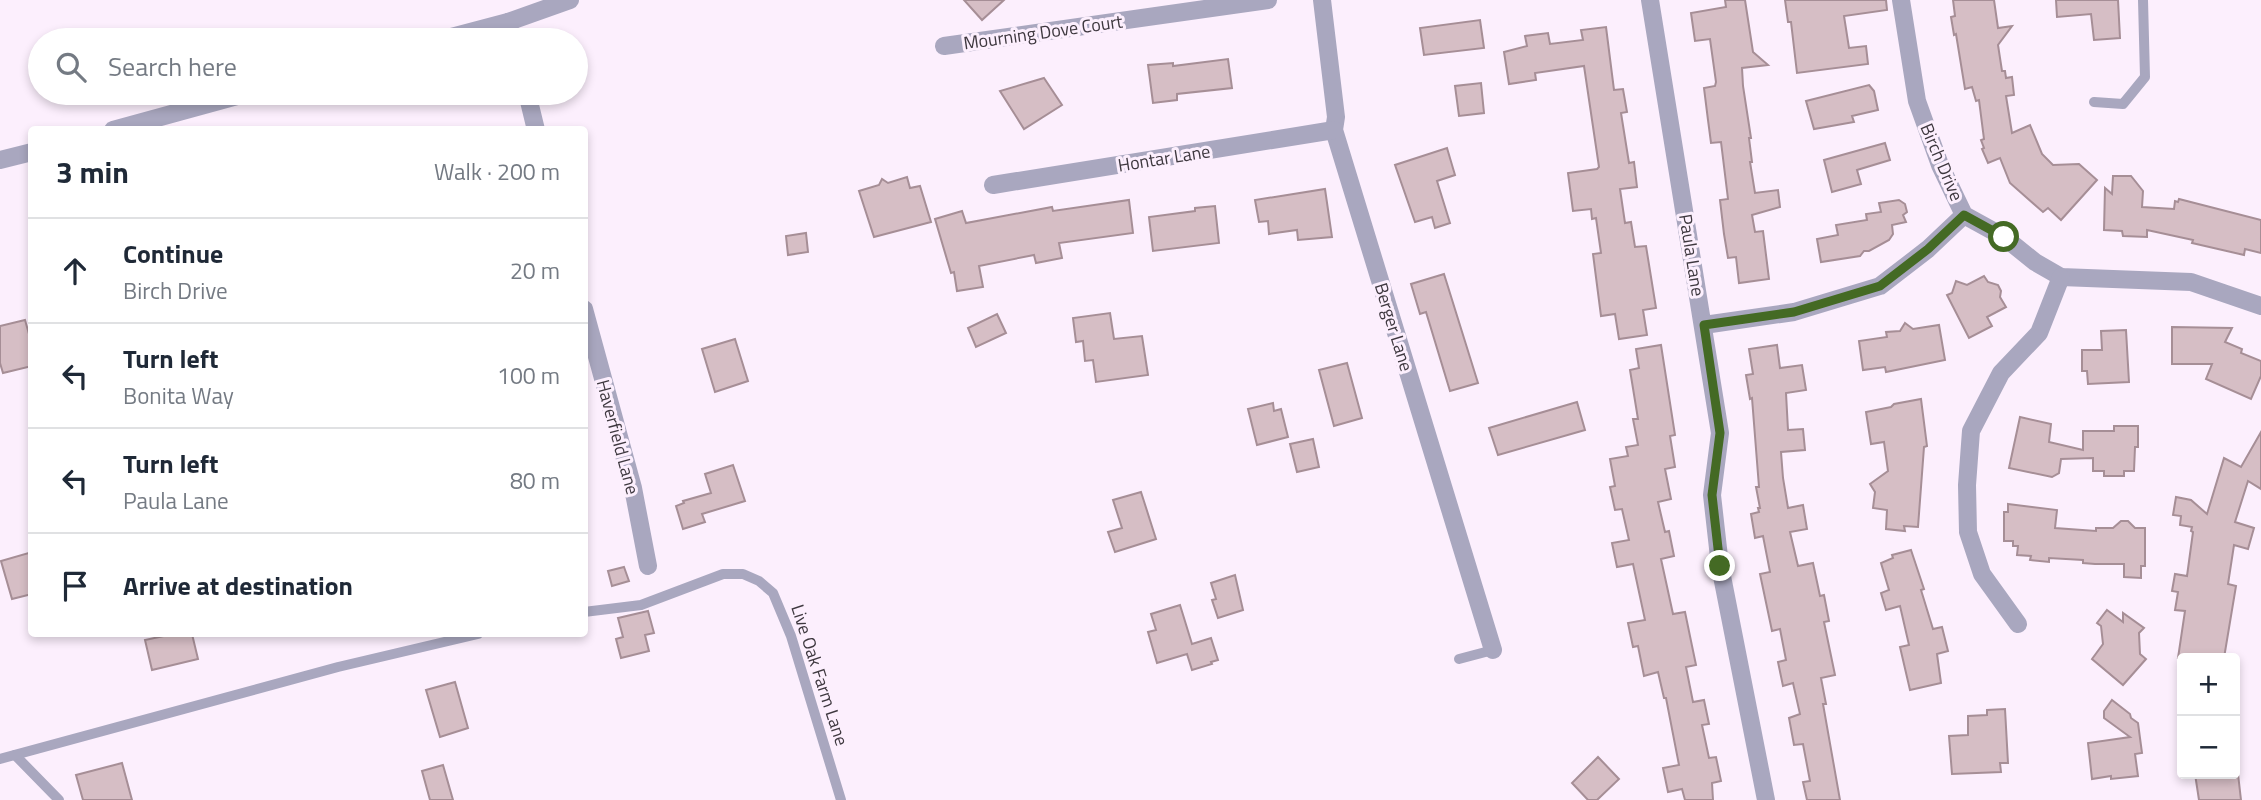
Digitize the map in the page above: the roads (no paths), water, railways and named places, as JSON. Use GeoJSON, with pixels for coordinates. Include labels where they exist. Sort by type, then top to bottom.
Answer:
{"type":"FeatureCollection","features":[{"type":"Feature","properties":{"kind":"street"},"geometry":{"type":"LineString","coordinates":[[485,28],[570,0]]}},
{"type":"Feature","properties":{"kind":"street","name":"Mourning Dove Court"},"geometry":{"type":"LineString","coordinates":[[943,46],[1268,0]]}},
{"type":"Feature","properties":{"kind":"street","name":"Berger Lane"},"geometry":{"type":"LineString","coordinates":[[1322,0],[1336,117],[1334,130],[1493,650]]}},
{"type":"Feature","properties":{"kind":"street","name":"Paula Lane"},"geometry":{"type":"LineString","coordinates":[[1650,0],[1720,433],[1712,495],[1720,566],[1766,800]]}},
{"type":"Feature","properties":{"kind":"street","name":"Birch Drive"},"geometry":{"type":"LineString","coordinates":[[1902,0],[1917,102],[1940,165],[1964,215],[2004,237],[2035,262],[2061,277],[2191,282],[2261,306]]}},
{"type":"Feature","properties":{"kind":"street"},"geometry":{"type":"LineString","coordinates":[[508,22],[509,28]]}},
{"type":"Feature","properties":{"kind":"street"},"geometry":{"type":"LineString","coordinates":[[128,126],[204,105]]}},
{"type":"Feature","properties":{"kind":"street"},"geometry":{"type":"LineString","coordinates":[[530,105],[535,126]]}},
{"type":"Feature","properties":{"kind":"street","name":"Hontar Lane"},"geometry":{"type":"LineString","coordinates":[[993,185],[1334,130]]}},
{"type":"Feature","properties":{"kind":"street"},"geometry":{"type":"LineString","coordinates":[[0,160],[28,153]]}},
{"type":"Feature","properties":{"kind":"street"},"geometry":{"type":"LineString","coordinates":[[1704,325],[1794,312],[1880,286],[1928,249],[1964,215]]}},
{"type":"Feature","properties":{"kind":"street"},"geometry":{"type":"LineString","coordinates":[[2018,624],[1982,574],[1968,532],[1967,485],[1971,431],[2001,373],[2039,333],[2061,277]]}},
{"type":"Feature","properties":{"kind":"street","name":"Haverfield Lane"},"geometry":{"type":"LineString","coordinates":[[588,324],[633,488],[648,566]]}},
{"type":"Feature","properties":{"kind":"lane"},"geometry":{"type":"LineString","coordinates":[[2094,102],[2123,104],[2145,77],[2143,0]]}},
{"type":"Feature","properties":{"kind":"lane","name":"Live Oak Farm Lane"},"geometry":{"type":"LineString","coordinates":[[588,612],[641,605],[723,574],[743,574],[760,580],[774,593],[791,636],[841,800]]}},
{"type":"Feature","properties":{"kind":"lane"},"geometry":{"type":"LineString","coordinates":[[0,759],[338,667],[465,637]]}},
{"type":"Feature","properties":{"kind":"lane"},"geometry":{"type":"LineString","coordinates":[[1459,659],[1493,650]]}},
{"type":"Feature","properties":{"kind":"lane"},"geometry":{"type":"LineString","coordinates":[[15,755],[59,800]]}}]}
